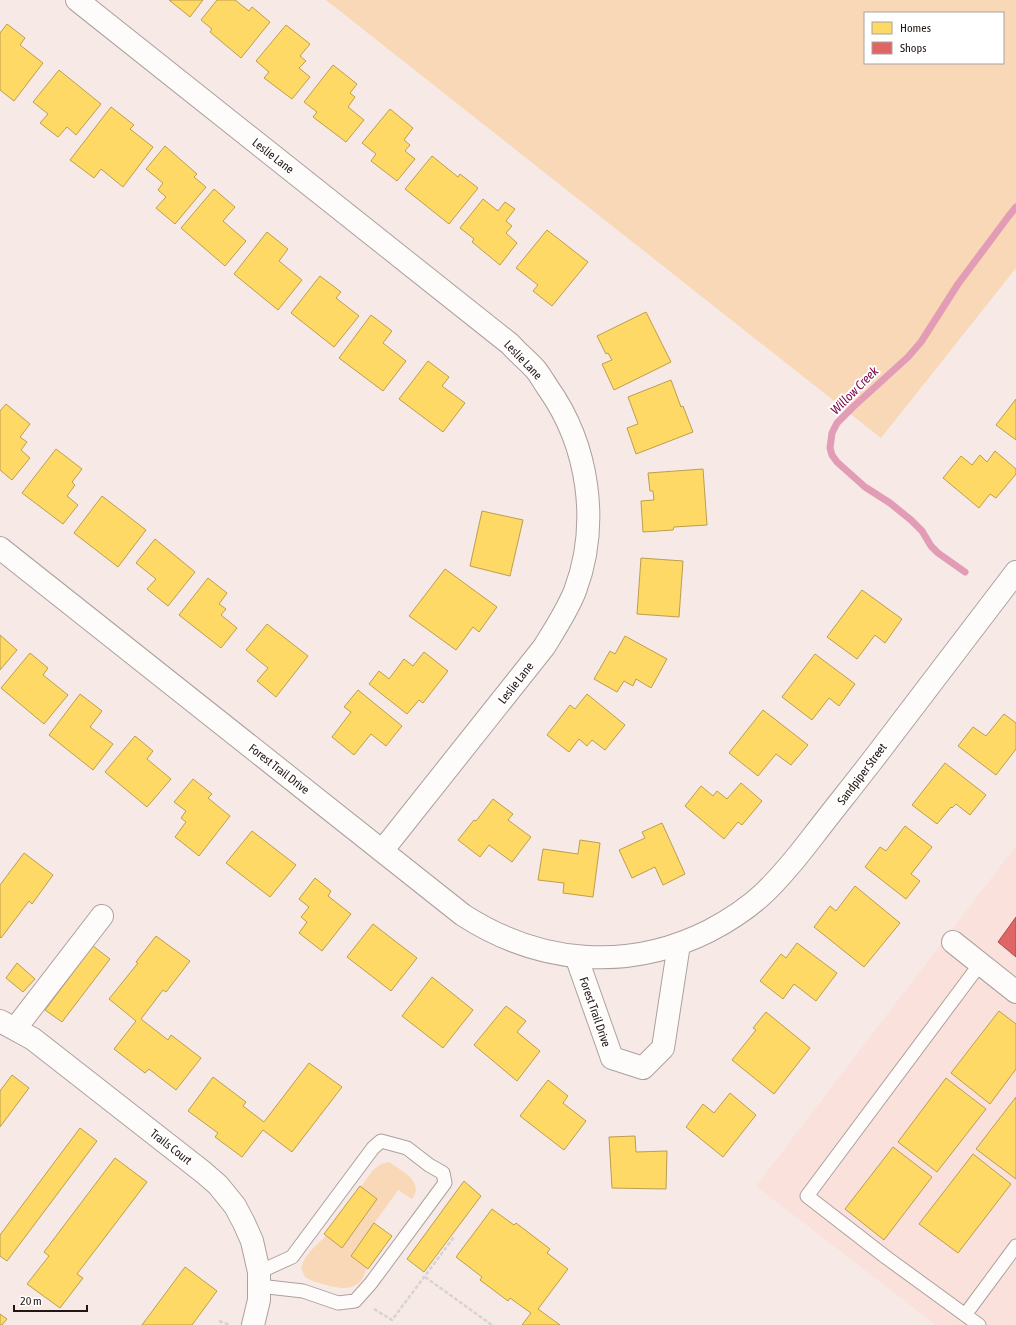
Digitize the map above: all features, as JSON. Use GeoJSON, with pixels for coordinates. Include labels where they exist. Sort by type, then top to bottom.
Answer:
{"type":"FeatureCollection","features":[{"type":"Feature","properties":{"kind":"street","name":"Leslie Lane"},"geometry":{"type":"LineString","coordinates":[[76,0],[510,344],[536,370],[559,403],[570,425],[578,447],[588,493],[587,541],[574,591],[561,620],[544,647],[382,851]]}},
{"type":"Feature","properties":{"kind":"street","name":"Forest Trail Drive"},"geometry":{"type":"LineString","coordinates":[[0,548],[463,915],[515,942],[540,950],[592,958],[626,956]]}},
{"type":"Feature","properties":{"kind":"street","name":"Sandpiper Street"},"geometry":{"type":"LineString","coordinates":[[626,956],[657,951],[692,939],[721,925],[744,911],[763,894],[786,870],[836,807],[1016,572]]}},
{"type":"Feature","properties":{"kind":"street"},"geometry":{"type":"LineString","coordinates":[[8,1025],[102,916]]}},
{"type":"Feature","properties":{"kind":"street"},"geometry":{"type":"LineString","coordinates":[[953,942],[1016,992]]}},
{"type":"Feature","properties":{"kind":"street","name":"Forest Trail Drive"},"geometry":{"type":"LineString","coordinates":[[576,956],[612,1058],[643,1068],[663,1048],[679,944]]}},
{"type":"Feature","properties":{"kind":"street","name":"Trails Court"},"geometry":{"type":"LineString","coordinates":[[8,1025],[33,1039],[204,1172],[218,1185],[235,1206],[252,1241],[259,1279],[259,1300],[253,1325]]}},
{"type":"Feature","properties":{"kind":"lane"},"geometry":{"type":"LineString","coordinates":[[979,1325],[887,1258],[806,1196],[980,964]]}},
{"type":"Feature","properties":{"kind":"lane"},"geometry":{"type":"LineString","coordinates":[[381,1142],[407,1148],[429,1165],[443,1173],[445,1183],[356,1301],[338,1303],[303,1291],[259,1279],[292,1257],[373,1148],[381,1142]]}},
{"type":"Feature","properties":{"kind":"lane"},"geometry":{"type":"LineString","coordinates":[[965,1315],[1016,1246]]}},
{"type":"Feature","properties":{"kind":"path"},"geometry":{"type":"LineString","coordinates":[[371,1307],[392,1320],[454,1237]]}},
{"type":"Feature","properties":{"kind":"path"},"geometry":{"type":"LineString","coordinates":[[425,1277],[492,1325]]}},
{"type":"Feature","properties":{"kind":"path"},"geometry":{"type":"LineString","coordinates":[[219,1322],[230,1325]]}},
{"type":"Feature","properties":{"kind":"shaded area"},"geometry":{"type":"Polygon","coordinates":[[[326,0],[1016,0],[1016,268],[881,438],[326,0]]]}},
{"type":"Feature","properties":{"kind":"shaded area"},"geometry":{"type":"Polygon","coordinates":[[[1016,846],[1016,1325],[936,1325],[756,1186],[1016,846]]]}},
{"type":"Feature","properties":{"kind":"shaded area"},"geometry":{"type":"Polygon","coordinates":[[[389,1162],[410,1177],[416,1187],[415,1193],[412,1199],[398,1190],[351,1256],[366,1268],[361,1281],[351,1287],[339,1288],[318,1283],[305,1277],[301,1268],[307,1256],[323,1239],[373,1170],[381,1164],[389,1162]]]}},
{"type":"Feature","properties":{"kind":"building: Homes"},"geometry":{"type":"Polygon","coordinates":[[[169,0],[203,0],[190,17],[169,0]]]}},
{"type":"Feature","properties":{"kind":"building: Homes"},"geometry":{"type":"Polygon","coordinates":[[[217,0],[235,0],[249,11],[252,7],[270,22],[241,58],[210,32],[212,29],[201,20],[217,0]]]}},
{"type":"Feature","properties":{"kind":"building: Homes"},"geometry":{"type":"Polygon","coordinates":[[[7,24],[25,38],[20,45],[43,63],[14,101],[0,90],[0,33],[7,24]]]}},
{"type":"Feature","properties":{"kind":"building: Homes"},"geometry":{"type":"Polygon","coordinates":[[[286,25],[310,44],[300,56],[306,61],[299,68],[310,77],[292,99],[264,78],[269,72],[256,61],[286,25]]]}},
{"type":"Feature","properties":{"kind":"building: Homes"},"geometry":{"type":"Polygon","coordinates":[[[333,65],[357,84],[350,93],[355,97],[348,107],[364,120],[346,142],[313,117],[317,112],[304,102],[333,65]]]}},
{"type":"Feature","properties":{"kind":"building: Homes"},"geometry":{"type":"Polygon","coordinates":[[[59,70],[101,104],[76,135],[67,127],[58,137],[40,123],[48,114],[33,102],[59,70]]]}},
{"type":"Feature","properties":{"kind":"building: Homes"},"geometry":{"type":"Polygon","coordinates":[[[111,107],[134,125],[130,129],[153,147],[123,187],[101,169],[94,178],[70,160],[111,107]]]}},
{"type":"Feature","properties":{"kind":"building: Homes"},"geometry":{"type":"Polygon","coordinates":[[[390,109],[413,128],[404,140],[410,145],[405,151],[415,159],[397,181],[371,161],[376,154],[362,143],[390,109]]]}},
{"type":"Feature","properties":{"kind":"building: Homes"},"geometry":{"type":"Polygon","coordinates":[[[165,146],[197,174],[194,177],[206,187],[175,224],[156,208],[166,197],[158,190],[163,183],[146,169],[165,146]]]}},
{"type":"Feature","properties":{"kind":"building: Homes"},"geometry":{"type":"Polygon","coordinates":[[[432,156],[458,177],[460,174],[478,188],[449,224],[405,189],[432,156]]]}},
{"type":"Feature","properties":{"kind":"building: Homes"},"geometry":{"type":"Polygon","coordinates":[[[214,189],[235,207],[223,221],[246,241],[225,266],[181,228],[214,189]]]}},
{"type":"Feature","properties":{"kind":"building: Homes"},"geometry":{"type":"Polygon","coordinates":[[[483,199],[498,211],[505,202],[515,209],[506,221],[512,226],[506,233],[517,243],[500,265],[472,242],[474,239],[460,228],[483,199]]]}},
{"type":"Feature","properties":{"kind":"building: Homes"},"geometry":{"type":"Polygon","coordinates":[[[547,230],[588,262],[552,306],[533,291],[538,285],[516,268],[547,230]]]}},
{"type":"Feature","properties":{"kind":"building: Homes"},"geometry":{"type":"Polygon","coordinates":[[[267,232],[288,249],[279,261],[302,280],[278,310],[234,274],[267,232]]]}},
{"type":"Feature","properties":{"kind":"building: Homes"},"geometry":{"type":"Polygon","coordinates":[[[320,276],[341,292],[336,298],[359,316],[334,347],[291,313],[320,276]]]}},
{"type":"Feature","properties":{"kind":"building: Homes"},"geometry":{"type":"Polygon","coordinates":[[[646,312],[671,362],[614,390],[602,364],[612,360],[608,353],[606,354],[597,336],[646,312]]]}},
{"type":"Feature","properties":{"kind":"building: Homes"},"geometry":{"type":"Polygon","coordinates":[[[371,315],[392,331],[383,343],[406,361],[383,391],[339,358],[371,315]]]}},
{"type":"Feature","properties":{"kind":"building: Homes"},"geometry":{"type":"Polygon","coordinates":[[[428,361],[449,377],[442,386],[465,403],[443,432],[399,399],[428,361]]]}},
{"type":"Feature","properties":{"kind":"building: Homes"},"geometry":{"type":"Polygon","coordinates":[[[671,380],[681,407],[683,406],[693,432],[636,454],[627,428],[638,424],[628,397],[671,380]]]}},
{"type":"Feature","properties":{"kind":"building: Homes"},"geometry":{"type":"Polygon","coordinates":[[[1016,399],[1016,440],[996,425],[1016,399]]]}},
{"type":"Feature","properties":{"kind":"building: Homes"},"geometry":{"type":"Polygon","coordinates":[[[6,404],[30,424],[20,437],[27,442],[21,450],[30,458],[12,480],[0,470],[0,411],[6,404]]]}},
{"type":"Feature","properties":{"kind":"building: Homes"},"geometry":{"type":"Polygon","coordinates":[[[56,449],[82,469],[72,482],[75,485],[67,496],[78,505],[63,524],[22,493],[56,449]]]}},
{"type":"Feature","properties":{"kind":"building: Homes"},"geometry":{"type":"Polygon","coordinates":[[[995,451],[1016,469],[1016,474],[996,498],[990,494],[979,508],[943,478],[961,456],[972,465],[980,455],[987,462],[995,451]]]}},
{"type":"Feature","properties":{"kind":"building: Homes"},"geometry":{"type":"Polygon","coordinates":[[[703,469],[707,525],[674,527],[673,530],[643,532],[641,501],[654,500],[653,491],[650,491],[648,473],[703,469]]]}},
{"type":"Feature","properties":{"kind":"building: Homes"},"geometry":{"type":"Polygon","coordinates":[[[102,496],[146,530],[118,567],[74,533],[102,496]]]}},
{"type":"Feature","properties":{"kind":"building: Homes"},"geometry":{"type":"Polygon","coordinates":[[[482,511],[523,520],[510,576],[470,566],[482,511]]]}},
{"type":"Feature","properties":{"kind":"building: Homes"},"geometry":{"type":"Polygon","coordinates":[[[155,539],[195,572],[168,606],[147,589],[156,579],[136,563],[155,539]]]}},
{"type":"Feature","properties":{"kind":"building: Homes"},"geometry":{"type":"Polygon","coordinates":[[[641,558],[683,561],[679,617],[637,614],[641,558]]]}},
{"type":"Feature","properties":{"kind":"building: Homes"},"geometry":{"type":"Polygon","coordinates":[[[445,569],[497,607],[479,632],[473,627],[456,650],[409,616],[445,569]]]}},
{"type":"Feature","properties":{"kind":"building: Homes"},"geometry":{"type":"Polygon","coordinates":[[[208,578],[227,593],[219,604],[226,609],[221,615],[237,628],[221,648],[179,615],[208,578]]]}},
{"type":"Feature","properties":{"kind":"building: Homes"},"geometry":{"type":"Polygon","coordinates":[[[862,590],[902,619],[885,643],[875,635],[857,659],[827,637],[862,590]]]}},
{"type":"Feature","properties":{"kind":"building: Homes"},"geometry":{"type":"Polygon","coordinates":[[[267,624],[308,656],[276,697],[257,681],[268,668],[246,650],[267,624]]]}},
{"type":"Feature","properties":{"kind":"building: Homes"},"geometry":{"type":"Polygon","coordinates":[[[0,635],[17,650],[0,670],[0,635]]]}},
{"type":"Feature","properties":{"kind":"building: Homes"},"geometry":{"type":"Polygon","coordinates":[[[625,636],[667,659],[651,688],[636,679],[633,686],[624,681],[617,692],[594,679],[610,651],[615,654],[625,636]]]}},
{"type":"Feature","properties":{"kind":"building: Homes"},"geometry":{"type":"Polygon","coordinates":[[[424,652],[448,671],[423,703],[419,700],[407,714],[369,684],[379,671],[389,679],[404,659],[413,666],[424,652]]]}},
{"type":"Feature","properties":{"kind":"building: Homes"},"geometry":{"type":"Polygon","coordinates":[[[30,653],[48,668],[43,675],[68,695],[44,724],[1,688],[30,653]]]}},
{"type":"Feature","properties":{"kind":"building: Homes"},"geometry":{"type":"Polygon","coordinates":[[[815,654],[855,684],[839,706],[829,698],[812,720],[782,697],[815,654]]]}},
{"type":"Feature","properties":{"kind":"building: Homes"},"geometry":{"type":"Polygon","coordinates":[[[358,690],[402,726],[386,746],[371,734],[354,755],[332,737],[351,712],[344,707],[358,690]]]}},
{"type":"Feature","properties":{"kind":"building: Homes"},"geometry":{"type":"Polygon","coordinates":[[[80,694],[102,711],[90,727],[113,744],[93,770],[49,735],[80,694]]]}},
{"type":"Feature","properties":{"kind":"building: Homes"},"geometry":{"type":"Polygon","coordinates":[[[587,694],[625,725],[605,750],[592,740],[587,746],[579,739],[569,752],[547,735],[570,705],[575,709],[587,694]]]}},
{"type":"Feature","properties":{"kind":"building: Homes"},"geometry":{"type":"Polygon","coordinates":[[[763,710],[808,745],[791,765],[776,754],[758,776],[729,753],[763,710]]]}},
{"type":"Feature","properties":{"kind":"building: Homes"},"geometry":{"type":"Polygon","coordinates":[[[1004,714],[1016,723],[1016,749],[996,775],[958,746],[973,727],[986,736],[1004,714]]]}},
{"type":"Feature","properties":{"kind":"building: Homes"},"geometry":{"type":"Polygon","coordinates":[[[135,736],[153,751],[147,759],[171,779],[147,807],[105,772],[135,736]]]}},
{"type":"Feature","properties":{"kind":"building: Homes"},"geometry":{"type":"Polygon","coordinates":[[[945,763],[986,795],[970,815],[956,804],[952,808],[951,807],[937,824],[912,805],[945,763]]]}},
{"type":"Feature","properties":{"kind":"building: Homes"},"geometry":{"type":"Polygon","coordinates":[[[193,779],[212,794],[208,798],[230,816],[199,856],[175,837],[186,822],[181,818],[186,811],[174,802],[193,779]]]}},
{"type":"Feature","properties":{"kind":"building: Homes"},"geometry":{"type":"Polygon","coordinates":[[[741,783],[762,801],[742,825],[738,822],[724,839],[685,806],[701,786],[713,796],[717,791],[727,799],[741,783]]]}},
{"type":"Feature","properties":{"kind":"building: Homes"},"geometry":{"type":"Polygon","coordinates":[[[493,799],[513,814],[508,820],[531,837],[512,862],[489,845],[480,857],[458,840],[474,820],[476,821],[493,799]]]}},
{"type":"Feature","properties":{"kind":"building: Homes"},"geometry":{"type":"Polygon","coordinates":[[[662,823],[685,874],[663,885],[655,867],[632,878],[619,850],[645,838],[642,832],[662,823]]]}},
{"type":"Feature","properties":{"kind":"building: Homes"},"geometry":{"type":"Polygon","coordinates":[[[905,826],[932,847],[911,874],[920,881],[906,899],[865,867],[880,847],[886,851],[905,826]]]}},
{"type":"Feature","properties":{"kind":"building: Homes"},"geometry":{"type":"Polygon","coordinates":[[[252,831],[296,865],[270,897],[226,863],[252,831]]]}},
{"type":"Feature","properties":{"kind":"building: Homes"},"geometry":{"type":"Polygon","coordinates":[[[580,840],[600,843],[593,897],[563,893],[564,883],[538,880],[543,849],[578,854],[580,840]]]}},
{"type":"Feature","properties":{"kind":"building: Homes"},"geometry":{"type":"Polygon","coordinates":[[[24,853],[53,875],[32,904],[29,901],[1,938],[0,885],[24,853]]]}},
{"type":"Feature","properties":{"kind":"building: Homes"},"geometry":{"type":"Polygon","coordinates":[[[315,878],[331,891],[328,896],[351,914],[322,951],[299,933],[307,922],[301,917],[309,907],[299,899],[315,878]]]}},
{"type":"Feature","properties":{"kind":"building: Homes"},"geometry":{"type":"Polygon","coordinates":[[[855,886],[900,923],[864,967],[814,927],[830,906],[836,911],[855,886]]]}},
{"type":"Feature","properties":{"kind":"building: Homes"},"geometry":{"type":"Polygon","coordinates":[[[373,924],[417,958],[391,991],[347,957],[373,924]]]}},
{"type":"Feature","properties":{"kind":"building: Homes"},"geometry":{"type":"Polygon","coordinates":[[[156,936],[190,961],[166,992],[163,990],[141,1019],[168,1040],[171,1035],[201,1058],[176,1090],[149,1069],[145,1073],[114,1049],[136,1021],[109,999],[138,963],[136,962],[156,936]]]}},
{"type":"Feature","properties":{"kind":"building: Homes"},"geometry":{"type":"Polygon","coordinates":[[[797,943],[837,973],[816,1001],[794,984],[783,999],[760,981],[781,954],[786,958],[797,943]]]}},
{"type":"Feature","properties":{"kind":"building: Homes"},"geometry":{"type":"Polygon","coordinates":[[[93,946],[110,959],[62,1022],[45,1010],[93,946]]]}},
{"type":"Feature","properties":{"kind":"building: Homes"},"geometry":{"type":"Polygon","coordinates":[[[17,963],[35,979],[23,992],[6,978],[17,963]]]}},
{"type":"Feature","properties":{"kind":"building: Homes"},"geometry":{"type":"Polygon","coordinates":[[[432,977],[473,1010],[443,1048],[402,1016],[432,977]]]}},
{"type":"Feature","properties":{"kind":"building: Homes"},"geometry":{"type":"Polygon","coordinates":[[[506,1006],[526,1021],[517,1032],[540,1051],[517,1081],[474,1045],[506,1006]]]}},
{"type":"Feature","properties":{"kind":"building: Homes"},"geometry":{"type":"Polygon","coordinates":[[[999,1011],[1016,1024],[1016,1069],[990,1104],[951,1073],[999,1011]]]}},
{"type":"Feature","properties":{"kind":"building: Homes"},"geometry":{"type":"Polygon","coordinates":[[[766,1012],[810,1048],[774,1094],[732,1060],[756,1030],[753,1028],[766,1012]]]}},
{"type":"Feature","properties":{"kind":"building: Homes"},"geometry":{"type":"Polygon","coordinates":[[[309,1063],[342,1087],[292,1152],[263,1130],[242,1157],[215,1137],[218,1133],[188,1111],[213,1077],[246,1102],[243,1106],[264,1122],[309,1063]]]}},
{"type":"Feature","properties":{"kind":"building: Homes"},"geometry":{"type":"Polygon","coordinates":[[[12,1075],[29,1088],[0,1127],[0,1091],[12,1075]]]}},
{"type":"Feature","properties":{"kind":"building: Homes"},"geometry":{"type":"Polygon","coordinates":[[[946,1078],[986,1109],[937,1172],[898,1142],[946,1078]]]}},
{"type":"Feature","properties":{"kind":"building: Homes"},"geometry":{"type":"Polygon","coordinates":[[[548,1080],[568,1096],[563,1103],[586,1121],[564,1150],[520,1116],[548,1080]]]}},
{"type":"Feature","properties":{"kind":"building: Homes"},"geometry":{"type":"Polygon","coordinates":[[[730,1093],[756,1115],[723,1157],[686,1127],[703,1104],[714,1113],[730,1093]]]}},
{"type":"Feature","properties":{"kind":"building: Homes"},"geometry":{"type":"Polygon","coordinates":[[[1016,1097],[1016,1179],[976,1149],[1016,1097]]]}},
{"type":"Feature","properties":{"kind":"building: Homes"},"geometry":{"type":"Polygon","coordinates":[[[80,1128],[97,1141],[7,1261],[0,1256],[0,1235],[80,1128]]]}},
{"type":"Feature","properties":{"kind":"building: Homes"},"geometry":{"type":"Polygon","coordinates":[[[635,1136],[636,1152],[667,1151],[666,1189],[612,1188],[609,1137],[635,1136]]]}},
{"type":"Feature","properties":{"kind":"building: Homes"},"geometry":{"type":"Polygon","coordinates":[[[893,1147],[932,1177],[884,1240],[845,1209],[893,1147]]]}},
{"type":"Feature","properties":{"kind":"building: Homes"},"geometry":{"type":"Polygon","coordinates":[[[973,1154],[1011,1184],[958,1253],[919,1224],[973,1154]]]}},
{"type":"Feature","properties":{"kind":"building: Homes"},"geometry":{"type":"Polygon","coordinates":[[[115,1158],[147,1182],[77,1274],[83,1278],[60,1308],[27,1284],[49,1256],[44,1252],[115,1158]]]}},
{"type":"Feature","properties":{"kind":"building: Homes"},"geometry":{"type":"Polygon","coordinates":[[[464,1181],[481,1196],[424,1272],[407,1259],[464,1181]]]}},
{"type":"Feature","properties":{"kind":"building: Homes"},"geometry":{"type":"Polygon","coordinates":[[[360,1186],[377,1199],[342,1248],[324,1234],[360,1186]]]}},
{"type":"Feature","properties":{"kind":"building: Homes"},"geometry":{"type":"Polygon","coordinates":[[[492,1209],[514,1225],[516,1223],[550,1249],[547,1253],[568,1269],[538,1309],[560,1325],[522,1325],[531,1313],[510,1298],[508,1301],[480,1280],[482,1277],[456,1257],[492,1209]]]}},
{"type":"Feature","properties":{"kind":"building: Homes"},"geometry":{"type":"Polygon","coordinates":[[[374,1223],[392,1236],[368,1269],[351,1256],[374,1223]]]}},
{"type":"Feature","properties":{"kind":"building: Homes"},"geometry":{"type":"Polygon","coordinates":[[[185,1267],[217,1291],[192,1325],[142,1325],[185,1267]]]}},
{"type":"Feature","properties":{"kind":"building: Homes"},"geometry":{"type":"Polygon","coordinates":[[[0,1314],[7,1319],[2,1325],[0,1325],[0,1314]]]}},
{"type":"Feature","properties":{"kind":"building: Shops"},"geometry":{"type":"Polygon","coordinates":[[[1016,917],[1016,957],[998,942],[1016,917]]]}},
{"type":"Feature","properties":{"kind":"waterway","name":"Willow Creek"},"geometry":{"type":"LineString","coordinates":[[965,572],[938,553],[931,546],[922,531],[911,520],[890,503],[865,487],[837,462],[832,455],[830,448],[832,433],[837,423],[908,357],[921,342],[958,284],[1016,207]]}}]}
